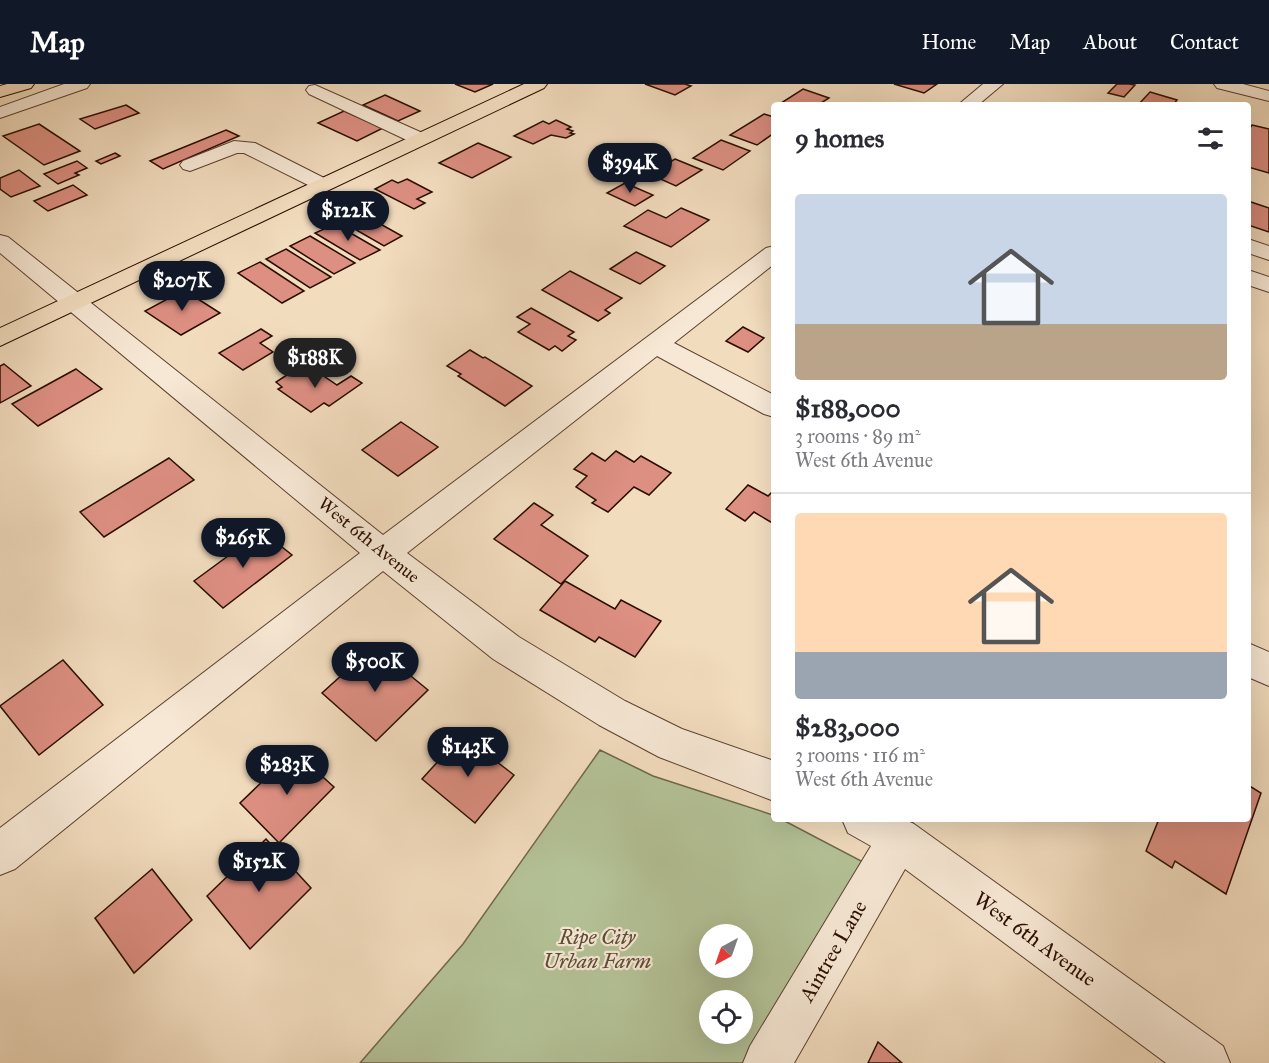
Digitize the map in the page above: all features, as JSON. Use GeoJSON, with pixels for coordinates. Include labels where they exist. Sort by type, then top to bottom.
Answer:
{"type":"FeatureCollection","features":[{"type":"Feature","properties":{"kind":"main road"},"geometry":{"type":"LineString","coordinates":[[0,92],[25,84]]}},
{"type":"Feature","properties":{"kind":"main road"},"geometry":{"type":"LineString","coordinates":[[0,338],[538,84]]}},
{"type":"Feature","properties":{"kind":"street"},"geometry":{"type":"LineString","coordinates":[[0,113],[81,84]]}},
{"type":"Feature","properties":{"kind":"street"},"geometry":{"type":"LineString","coordinates":[[971,102],[994,84]]}},
{"type":"Feature","properties":{"kind":"street"},"geometry":{"type":"LineString","coordinates":[[1224,84],[1269,96]]}},
{"type":"Feature","properties":{"kind":"street"},"geometry":{"type":"LineString","coordinates":[[315,90],[420,139]]}},
{"type":"Feature","properties":{"kind":"street"},"geometry":{"type":"LineString","coordinates":[[190,165],[234,147],[248,147],[323,185]]}},
{"type":"Feature","properties":{"kind":"street","name":"West 6th Avenue"},"geometry":{"type":"LineString","coordinates":[[0,242],[383,553],[506,648],[612,713],[673,744],[771,780]]}},
{"type":"Feature","properties":{"kind":"street"},"geometry":{"type":"LineString","coordinates":[[1251,247],[1269,253]]}},
{"type":"Feature","properties":{"kind":"street"},"geometry":{"type":"LineString","coordinates":[[0,854],[383,553],[771,255]]}},
{"type":"Feature","properties":{"kind":"street"},"geometry":{"type":"LineString","coordinates":[[1251,278],[1269,285]]}},
{"type":"Feature","properties":{"kind":"street"},"geometry":{"type":"LineString","coordinates":[[655,344],[771,405]]}},
{"type":"Feature","properties":{"kind":"street"},"geometry":{"type":"LineString","coordinates":[[1251,661],[1269,670]]}},
{"type":"Feature","properties":{"kind":"street","name":"West 6th Avenue"},"geometry":{"type":"LineString","coordinates":[[881,829],[1206,1063]]}},
{"type":"Feature","properties":{"kind":"street","name":"Aintree Lane"},"geometry":{"type":"LineString","coordinates":[[767,1063],[881,829]]}},
{"type":"Feature","properties":{"kind":"green space","name":"Ripe City Urban Farm"},"geometry":{"type":"Polygon","coordinates":[[[600,750],[653,776],[771,814],[771,822],[787,822],[865,863],[743,1063],[360,1063],[463,944],[600,750]]]}},
{"type":"Feature","properties":{"kind":"building"},"geometry":{"type":"Polygon","coordinates":[[[455,84],[493,84],[475,92],[455,84]]]}},
{"type":"Feature","properties":{"kind":"building"},"geometry":{"type":"Polygon","coordinates":[[[645,84],[685,84],[691,86],[675,95],[645,84]]]}},
{"type":"Feature","properties":{"kind":"building"},"geometry":{"type":"Polygon","coordinates":[[[894,84],[937,84],[924,93],[894,84]]]}},
{"type":"Feature","properties":{"kind":"building"},"geometry":{"type":"Polygon","coordinates":[[[1117,84],[1135,85],[1124,97],[1108,93],[1117,84]]]}},
{"type":"Feature","properties":{"kind":"building"},"geometry":{"type":"Polygon","coordinates":[[[803,89],[829,98],[823,102],[783,102],[803,89]]]}},
{"type":"Feature","properties":{"kind":"building"},"geometry":{"type":"Polygon","coordinates":[[[1150,92],[1177,100],[1175,102],[1141,102],[1150,92]]]}},
{"type":"Feature","properties":{"kind":"building"},"geometry":{"type":"Polygon","coordinates":[[[385,95],[420,111],[398,121],[363,105],[385,95]]]}},
{"type":"Feature","properties":{"kind":"building"},"geometry":{"type":"Polygon","coordinates":[[[126,105],[139,113],[95,129],[80,119],[126,105]]]}},
{"type":"Feature","properties":{"kind":"building"},"geometry":{"type":"Polygon","coordinates":[[[344,111],[383,128],[357,141],[318,123],[344,111]]]}},
{"type":"Feature","properties":{"kind":"building"},"geometry":{"type":"Polygon","coordinates":[[[764,114],[771,116],[771,135],[757,145],[730,135],[764,114]]]}},
{"type":"Feature","properties":{"kind":"building"},"geometry":{"type":"Polygon","coordinates":[[[556,120],[571,127],[567,129],[573,131],[570,133],[574,134],[566,138],[551,135],[533,144],[514,136],[543,121],[549,124],[556,120]]]}},
{"type":"Feature","properties":{"kind":"building"},"geometry":{"type":"Polygon","coordinates":[[[39,124],[80,151],[44,165],[3,136],[39,124]]]}},
{"type":"Feature","properties":{"kind":"building"},"geometry":{"type":"Polygon","coordinates":[[[1251,126],[1269,129],[1269,173],[1251,168],[1251,126]]]}},
{"type":"Feature","properties":{"kind":"building"},"geometry":{"type":"Polygon","coordinates":[[[226,130],[239,136],[163,169],[150,161],[226,130]]]}},
{"type":"Feature","properties":{"kind":"building"},"geometry":{"type":"Polygon","coordinates":[[[721,140],[750,151],[723,170],[693,158],[721,140]]]}},
{"type":"Feature","properties":{"kind":"building"},"geometry":{"type":"Polygon","coordinates":[[[478,143],[511,157],[472,178],[439,163],[478,143]]]}},
{"type":"Feature","properties":{"kind":"building"},"geometry":{"type":"Polygon","coordinates":[[[115,153],[120,156],[101,164],[96,161],[115,153]]]}},
{"type":"Feature","properties":{"kind":"building"},"geometry":{"type":"Polygon","coordinates":[[[675,159],[702,170],[676,186],[649,174],[675,159]]]}},
{"type":"Feature","properties":{"kind":"building"},"geometry":{"type":"Polygon","coordinates":[[[77,161],[87,168],[75,173],[79,175],[58,184],[44,174],[77,161]]]}},
{"type":"Feature","properties":{"kind":"building"},"geometry":{"type":"Polygon","coordinates":[[[19,170],[40,186],[11,197],[0,189],[0,178],[19,170]]]}},
{"type":"Feature","properties":{"kind":"building"},"geometry":{"type":"Polygon","coordinates":[[[407,179],[432,192],[417,199],[425,203],[414,209],[375,189],[392,180],[398,183],[407,179]]]}},
{"type":"Feature","properties":{"kind":"building"},"geometry":{"type":"Polygon","coordinates":[[[625,183],[653,195],[635,206],[607,193],[625,183]]]}},
{"type":"Feature","properties":{"kind":"building"},"geometry":{"type":"Polygon","coordinates":[[[73,185],[87,195],[48,211],[34,201],[73,185]]]}},
{"type":"Feature","properties":{"kind":"building"},"geometry":{"type":"Polygon","coordinates":[[[1251,202],[1269,208],[1269,232],[1251,226],[1251,202]]]}},
{"type":"Feature","properties":{"kind":"building"},"geometry":{"type":"Polygon","coordinates":[[[681,208],[709,220],[671,247],[624,226],[648,210],[666,218],[681,208]]]}},
{"type":"Feature","properties":{"kind":"building"},"geometry":{"type":"Polygon","coordinates":[[[357,211],[402,236],[384,246],[339,220],[357,211]]]}},
{"type":"Feature","properties":{"kind":"building"},"geometry":{"type":"Polygon","coordinates":[[[335,224],[380,250],[360,260],[315,233],[335,224]]]}},
{"type":"Feature","properties":{"kind":"building"},"geometry":{"type":"Polygon","coordinates":[[[310,236],[355,263],[334,274],[290,246],[310,236]]]}},
{"type":"Feature","properties":{"kind":"building"},"geometry":{"type":"Polygon","coordinates":[[[286,249],[331,277],[310,288],[266,259],[286,249]]]}},
{"type":"Feature","properties":{"kind":"building"},"geometry":{"type":"Polygon","coordinates":[[[636,252],[665,266],[640,284],[610,269],[636,252]]]}},
{"type":"Feature","properties":{"kind":"building"},"geometry":{"type":"Polygon","coordinates":[[[260,262],[304,291],[282,303],[238,273],[260,262]]]}},
{"type":"Feature","properties":{"kind":"building"},"geometry":{"type":"Polygon","coordinates":[[[570,271],[622,298],[605,310],[610,313],[598,321],[542,290],[570,271]]]}},
{"type":"Feature","properties":{"kind":"building"},"geometry":{"type":"Polygon","coordinates":[[[184,290],[220,313],[181,335],[145,311],[184,290]]]}},
{"type":"Feature","properties":{"kind":"building"},"geometry":{"type":"Polygon","coordinates":[[[531,308],[574,332],[568,336],[576,340],[562,351],[555,346],[549,350],[518,332],[530,324],[517,317],[531,308]]]}},
{"type":"Feature","properties":{"kind":"building"},"geometry":{"type":"Polygon","coordinates":[[[743,327],[764,338],[748,352],[726,341],[743,327]]]}},
{"type":"Feature","properties":{"kind":"building"},"geometry":{"type":"Polygon","coordinates":[[[261,329],[272,336],[260,343],[273,352],[243,370],[219,353],[261,329]]]}},
{"type":"Feature","properties":{"kind":"building"},"geometry":{"type":"Polygon","coordinates":[[[470,350],[532,386],[505,406],[458,376],[461,374],[447,366],[470,350]]]}},
{"type":"Feature","properties":{"kind":"building"},"geometry":{"type":"Polygon","coordinates":[[[4,364],[31,386],[0,403],[0,366],[4,364]]]}},
{"type":"Feature","properties":{"kind":"building"},"geometry":{"type":"Polygon","coordinates":[[[312,368],[337,385],[351,376],[362,383],[329,406],[324,403],[311,412],[278,389],[282,387],[276,382],[293,371],[300,376],[312,368]]]}},
{"type":"Feature","properties":{"kind":"building"},"geometry":{"type":"Polygon","coordinates":[[[76,369],[102,389],[38,426],[12,404],[76,369]]]}},
{"type":"Feature","properties":{"kind":"building"},"geometry":{"type":"Polygon","coordinates":[[[401,422],[438,447],[398,476],[362,450],[401,422]]]}},
{"type":"Feature","properties":{"kind":"building"},"geometry":{"type":"Polygon","coordinates":[[[616,451],[634,462],[641,456],[671,473],[649,495],[634,487],[608,512],[592,503],[596,500],[576,487],[587,476],[574,469],[592,453],[605,461],[616,451]]]}},
{"type":"Feature","properties":{"kind":"building"},"geometry":{"type":"Polygon","coordinates":[[[169,458],[194,480],[104,537],[80,512],[169,458]]]}},
{"type":"Feature","properties":{"kind":"building"},"geometry":{"type":"Polygon","coordinates":[[[748,485],[768,496],[771,493],[771,522],[754,512],[745,521],[726,509],[748,485]]]}},
{"type":"Feature","properties":{"kind":"building"},"geometry":{"type":"Polygon","coordinates":[[[534,503],[553,515],[541,525],[588,556],[561,584],[494,539],[534,503]]]}},
{"type":"Feature","properties":{"kind":"building"},"geometry":{"type":"Polygon","coordinates":[[[262,531],[292,555],[223,608],[194,581],[262,531]]]}},
{"type":"Feature","properties":{"kind":"building"},"geometry":{"type":"Polygon","coordinates":[[[565,581],[615,609],[621,600],[661,621],[635,657],[599,637],[595,642],[540,610],[565,581]]]}},
{"type":"Feature","properties":{"kind":"building"},"geometry":{"type":"Polygon","coordinates":[[[374,646],[428,690],[376,741],[322,693],[374,646]]]}},
{"type":"Feature","properties":{"kind":"building"},"geometry":{"type":"Polygon","coordinates":[[[63,660],[103,705],[39,755],[0,706],[63,660]]]}},
{"type":"Feature","properties":{"kind":"building"},"geometry":{"type":"Polygon","coordinates":[[[462,735],[514,775],[475,823],[422,779],[462,735]]]}},
{"type":"Feature","properties":{"kind":"building"},"geometry":{"type":"Polygon","coordinates":[[[294,751],[334,787],[279,843],[240,803],[294,751]]]}},
{"type":"Feature","properties":{"kind":"building"},"geometry":{"type":"Polygon","coordinates":[[[1251,787],[1261,793],[1251,822],[1251,787]]]}},
{"type":"Feature","properties":{"kind":"building"},"geometry":{"type":"Polygon","coordinates":[[[1158,822],[1251,822],[1226,894],[1175,861],[1172,868],[1146,851],[1158,822]]]}},
{"type":"Feature","properties":{"kind":"building"},"geometry":{"type":"Polygon","coordinates":[[[266,839],[311,888],[250,949],[207,896],[266,839]]]}},
{"type":"Feature","properties":{"kind":"building"},"geometry":{"type":"Polygon","coordinates":[[[152,869],[192,920],[134,973],[95,918],[152,869]]]}},
{"type":"Feature","properties":{"kind":"building"},"geometry":{"type":"Polygon","coordinates":[[[878,1042],[902,1063],[868,1063],[878,1042]]]}}]}
